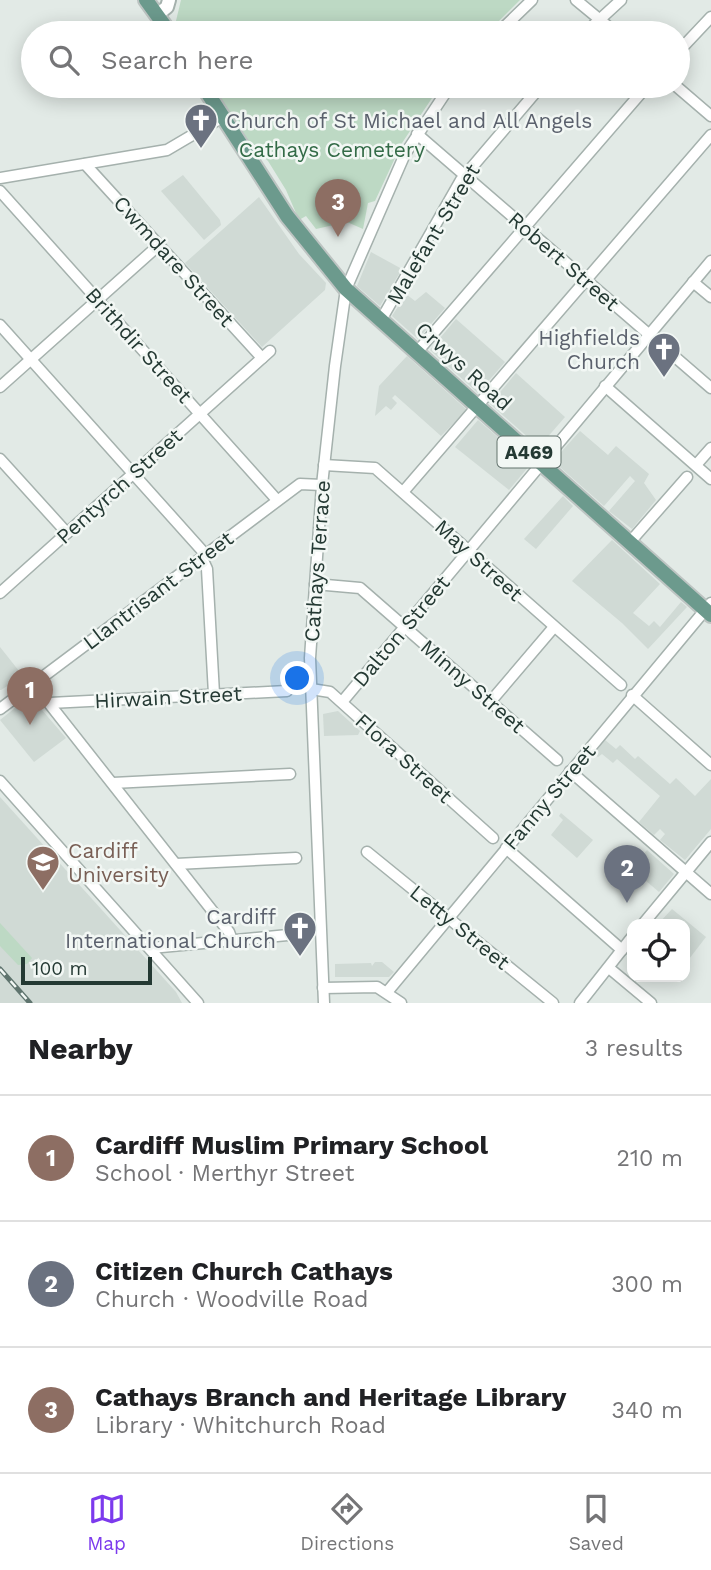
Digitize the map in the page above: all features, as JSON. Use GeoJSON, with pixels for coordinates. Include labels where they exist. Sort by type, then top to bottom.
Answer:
{"type":"FeatureCollection","features":[{"type":"Feature","properties":{"kind":"main road"},"geometry":{"type":"LineString","coordinates":[[146,0],[161,21]]}},
{"type":"Feature","properties":{"kind":"main road","name":"A469"},"geometry":{"type":"LineString","coordinates":[[211,98],[287,216],[346,289]]}},
{"type":"Feature","properties":{"kind":"main road","name":"Crwys Road"},"geometry":{"type":"LineString","coordinates":[[346,289],[709,610]]}},
{"type":"Feature","properties":{"kind":"street"},"geometry":{"type":"LineString","coordinates":[[157,15],[167,7],[169,0]]}},
{"type":"Feature","properties":{"kind":"street"},"geometry":{"type":"LineString","coordinates":[[510,21],[532,0]]}},
{"type":"Feature","properties":{"kind":"street"},"geometry":{"type":"LineString","coordinates":[[576,0],[601,21]]}},
{"type":"Feature","properties":{"kind":"street"},"geometry":{"type":"LineString","coordinates":[[598,19],[621,0]]}},
{"type":"Feature","properties":{"kind":"street"},"geometry":{"type":"LineString","coordinates":[[690,39],[711,17]]}},
{"type":"Feature","properties":{"kind":"street","name":"Cathays Terrace"},"geometry":{"type":"LineString","coordinates":[[324,1003],[325,974],[311,689],[321,485],[346,289],[395,175],[417,134],[442,98]]}},
{"type":"Feature","properties":{"kind":"street","name":"Malefant Street"},"geometry":{"type":"LineString","coordinates":[[381,320],[465,175],[531,98]]}},
{"type":"Feature","properties":{"kind":"street"},"geometry":{"type":"LineString","coordinates":[[417,352],[637,98]]}},
{"type":"Feature","properties":{"kind":"street"},"geometry":{"type":"LineString","coordinates":[[690,98],[711,116]]}},
{"type":"Feature","properties":{"kind":"street"},"geometry":{"type":"LineString","coordinates":[[0,178],[172,149],[223,117]]}},
{"type":"Feature","properties":{"kind":"street","name":"Robert Street"},"geometry":{"type":"LineString","coordinates":[[417,134],[711,388]]}},
{"type":"Feature","properties":{"kind":"street"},"geometry":{"type":"LineString","coordinates":[[403,492],[711,135]]}},
{"type":"Feature","properties":{"kind":"street","name":"Cwmdare Street"},"geometry":{"type":"LineString","coordinates":[[85,164],[266,355]]}},
{"type":"Feature","properties":{"kind":"street","name":"Brithdir Street"},"geometry":{"type":"LineString","coordinates":[[0,191],[277,500]]}},
{"type":"Feature","properties":{"kind":"street"},"geometry":{"type":"LineString","coordinates":[[0,387],[159,245]]}},
{"type":"Feature","properties":{"kind":"street","name":"Dalton Street"},"geometry":{"type":"LineString","coordinates":[[342,702],[711,261]]}},
{"type":"Feature","properties":{"kind":"street"},"geometry":{"type":"LineString","coordinates":[[693,282],[711,297]]}},
{"type":"Feature","properties":{"kind":"street"},"geometry":{"type":"LineString","coordinates":[[0,325],[204,556],[207,566],[214,694]]}},
{"type":"Feature","properties":{"kind":"street","name":"Pentyrch Street"},"geometry":{"type":"LineString","coordinates":[[0,593],[266,355]]}},
{"type":"Feature","properties":{"kind":"street"},"geometry":{"type":"LineString","coordinates":[[605,386],[711,479]]}},
{"type":"Feature","properties":{"kind":"street"},"geometry":{"type":"LineString","coordinates":[[696,466],[711,447]]}},
{"type":"Feature","properties":{"kind":"street"},"geometry":{"type":"LineString","coordinates":[[0,459],[66,533]]}},
{"type":"Feature","properties":{"kind":"street","name":"May Street"},"geometry":{"type":"LineString","coordinates":[[324,465],[372,467],[621,685]]}},
{"type":"Feature","properties":{"kind":"street"},"geometry":{"type":"LineString","coordinates":[[630,542],[687,477]]}},
{"type":"Feature","properties":{"kind":"street","name":"Llantrisant Street"},"geometry":{"type":"LineString","coordinates":[[0,709],[277,500],[300,484],[321,485]]}},
{"type":"Feature","properties":{"kind":"street","name":"Minny Street"},"geometry":{"type":"LineString","coordinates":[[315,584],[360,588],[557,760]]}},
{"type":"Feature","properties":{"kind":"street","name":"Fanny Street"},"geometry":{"type":"LineString","coordinates":[[388,991],[632,695],[709,610]]}},
{"type":"Feature","properties":{"kind":"street"},"geometry":{"type":"LineString","coordinates":[[491,701],[554,627]]}},
{"type":"Feature","properties":{"kind":"street"},"geometry":{"type":"LineString","coordinates":[[33,683],[176,864],[232,940]]}},
{"type":"Feature","properties":{"kind":"street","name":"Flora Street"},"geometry":{"type":"LineString","coordinates":[[311,689],[328,691],[342,702],[494,838]]}},
{"type":"Feature","properties":{"kind":"street","name":"Hirwain Street"},"geometry":{"type":"LineString","coordinates":[[50,703],[287,691]]}},
{"type":"Feature","properties":{"kind":"street"},"geometry":{"type":"LineString","coordinates":[[632,695],[711,765]]}},
{"type":"Feature","properties":{"kind":"street"},"geometry":{"type":"LineString","coordinates":[[570,771],[711,894]]}},
{"type":"Feature","properties":{"kind":"street"},"geometry":{"type":"LineString","coordinates":[[113,783],[290,774]]}},
{"type":"Feature","properties":{"kind":"street"},"geometry":{"type":"LineString","coordinates":[[0,781],[151,947],[198,1003]]}},
{"type":"Feature","properties":{"kind":"street"},"geometry":{"type":"LineString","coordinates":[[647,919],[711,842]]}},
{"type":"Feature","properties":{"kind":"street"},"geometry":{"type":"LineString","coordinates":[[506,848],[622,950]]}},
{"type":"Feature","properties":{"kind":"street","name":"Letty Street"},"geometry":{"type":"LineString","coordinates":[[367,852],[553,1003]]}},
{"type":"Feature","properties":{"kind":"street"},"geometry":{"type":"LineString","coordinates":[[176,864],[296,858]]}},
{"type":"Feature","properties":{"kind":"street"},"geometry":{"type":"LineString","coordinates":[[151,947],[298,934]]}},
{"type":"Feature","properties":{"kind":"street"},"geometry":{"type":"LineString","coordinates":[[580,1003],[627,944]]}},
{"type":"Feature","properties":{"kind":"street"},"geometry":{"type":"LineString","coordinates":[[609,968],[651,1003]]}},
{"type":"Feature","properties":{"kind":"street"},"geometry":{"type":"LineString","coordinates":[[323,988],[373,986],[388,991],[401,1003]]}},
{"type":"Feature","properties":{"kind":"shaded area"},"geometry":{"type":"Polygon","coordinates":[[[183,175],[220,220],[221,225],[204,240],[161,191],[183,175]]]}},
{"type":"Feature","properties":{"kind":"shaded area"},"geometry":{"type":"Polygon","coordinates":[[[259,197],[299,254],[326,283],[325,290],[262,347],[185,263],[259,197]]]}},
{"type":"Feature","properties":{"kind":"shaded area"},"geometry":{"type":"Polygon","coordinates":[[[371,252],[402,269],[380,306],[357,286],[371,252]]]}},
{"type":"Feature","properties":{"kind":"shaded area"},"geometry":{"type":"Polygon","coordinates":[[[426,292],[445,308],[418,339],[392,316],[406,294],[415,301],[426,292]]]}},
{"type":"Feature","properties":{"kind":"shaded area"},"geometry":{"type":"Polygon","coordinates":[[[456,319],[505,362],[478,393],[430,350],[456,319]]]}},
{"type":"Feature","properties":{"kind":"shaded area"},"geometry":{"type":"Polygon","coordinates":[[[407,356],[467,410],[441,436],[395,395],[392,398],[397,403],[391,410],[386,406],[375,416],[379,386],[407,356]]]}},
{"type":"Feature","properties":{"kind":"shaded area"},"geometry":{"type":"Polygon","coordinates":[[[516,373],[565,417],[539,447],[490,404],[516,373]]]}},
{"type":"Feature","properties":{"kind":"shaded area"},"geometry":{"type":"Polygon","coordinates":[[[478,420],[530,465],[509,490],[455,447],[478,420]]]}},
{"type":"Feature","properties":{"kind":"shaded area"},"geometry":{"type":"Polygon","coordinates":[[[580,431],[608,455],[616,446],[649,474],[644,483],[656,500],[632,529],[609,511],[635,481],[630,476],[604,506],[553,461],[580,431]]]}},
{"type":"Feature","properties":{"kind":"shaded area"},"geometry":{"type":"Polygon","coordinates":[[[563,496],[573,506],[536,549],[524,539],[563,496]]]}},
{"type":"Feature","properties":{"kind":"shaded area"},"geometry":{"type":"Polygon","coordinates":[[[612,540],[660,584],[633,613],[649,626],[654,621],[660,627],[681,602],[687,607],[648,649],[572,581],[612,540]]]}},
{"type":"Feature","properties":{"kind":"shaded area"},"geometry":{"type":"Polygon","coordinates":[[[0,647],[23,676],[1,690],[0,690],[0,647]]]}},
{"type":"Feature","properties":{"kind":"shaded area"},"geometry":{"type":"Polygon","coordinates":[[[30,696],[66,738],[34,762],[0,720],[30,696]]]}},
{"type":"Feature","properties":{"kind":"shaded area"},"geometry":{"type":"Polygon","coordinates":[[[338,711],[360,731],[358,735],[324,736],[323,714],[338,711]]]}},
{"type":"Feature","properties":{"kind":"shaded area"},"geometry":{"type":"Polygon","coordinates":[[[605,740],[616,749],[620,745],[635,759],[638,756],[670,784],[676,778],[695,796],[711,779],[711,829],[685,860],[660,840],[665,834],[660,829],[654,835],[639,822],[660,796],[617,759],[613,763],[602,754],[598,757],[594,754],[605,740]]]}},
{"type":"Feature","properties":{"kind":"shaded area","name":"Cardiff University"},"geometry":{"type":"Polygon","coordinates":[[[0,797],[176,992],[182,1003],[0,1003],[0,797]]]}},
{"type":"Feature","properties":{"kind":"shaded area"},"geometry":{"type":"Polygon","coordinates":[[[561,813],[593,840],[577,858],[551,835],[563,820],[559,816],[561,813]]]}},
{"type":"Feature","properties":{"kind":"shaded area"},"geometry":{"type":"Polygon","coordinates":[[[647,850],[674,874],[659,892],[631,868],[647,850]]]}},
{"type":"Feature","properties":{"kind":"shaded area"},"geometry":{"type":"Polygon","coordinates":[[[672,909],[684,919],[663,919],[672,909]]]}},
{"type":"Feature","properties":{"kind":"shaded area"},"geometry":{"type":"Polygon","coordinates":[[[690,924],[706,937],[690,958],[690,924]]]}},
{"type":"Feature","properties":{"kind":"shaded area"},"geometry":{"type":"Polygon","coordinates":[[[375,962],[382,962],[394,972],[389,977],[335,977],[335,964],[371,963],[372,966],[375,962]]]}},
{"type":"Feature","properties":{"kind":"green space"},"geometry":{"type":"Polygon","coordinates":[[[181,0],[520,0],[499,21],[176,21],[181,0]]]}},
{"type":"Feature","properties":{"kind":"green space","name":"Cathays Cemetery"},"geometry":{"type":"Polygon","coordinates":[[[221,98],[432,98],[402,143],[375,201],[368,203],[363,229],[347,222],[316,229],[306,216],[299,220],[286,190],[268,161],[250,143],[221,98]]]}},
{"type":"Feature","properties":{"kind":"green space"},"geometry":{"type":"Polygon","coordinates":[[[0,923],[32,958],[27,964],[18,965],[0,946],[0,923]]]}},
{"type":"Feature","properties":{"kind":"railway"},"geometry":{"type":"LineString","coordinates":[[0,969],[30,1003]]}},
{"type":"Feature","properties":{"kind":"place","name":"Church of St Michael and All Angels"},"geometry":{"type":"Point","coordinates":[201,150]}},
{"type":"Feature","properties":{"kind":"place","name":"Cathays Branch and Heritage Library"},"geometry":{"type":"Point","coordinates":[338,237]}},
{"type":"Feature","properties":{"kind":"place","name":"Highfields Church"},"geometry":{"type":"Point","coordinates":[664,379]}},
{"type":"Feature","properties":{"kind":"place","name":"Cardiff Muslim Primary School"},"geometry":{"type":"Point","coordinates":[30,725]}},
{"type":"Feature","properties":{"kind":"place","name":"Cardiff University"},"geometry":{"type":"Point","coordinates":[43,892]}},
{"type":"Feature","properties":{"kind":"place","name":"Citizen Church Cathays"},"geometry":{"type":"Point","coordinates":[627,903]}},
{"type":"Feature","properties":{"kind":"place","name":"Cardiff International Church"},"geometry":{"type":"Point","coordinates":[300,958]}}]}
